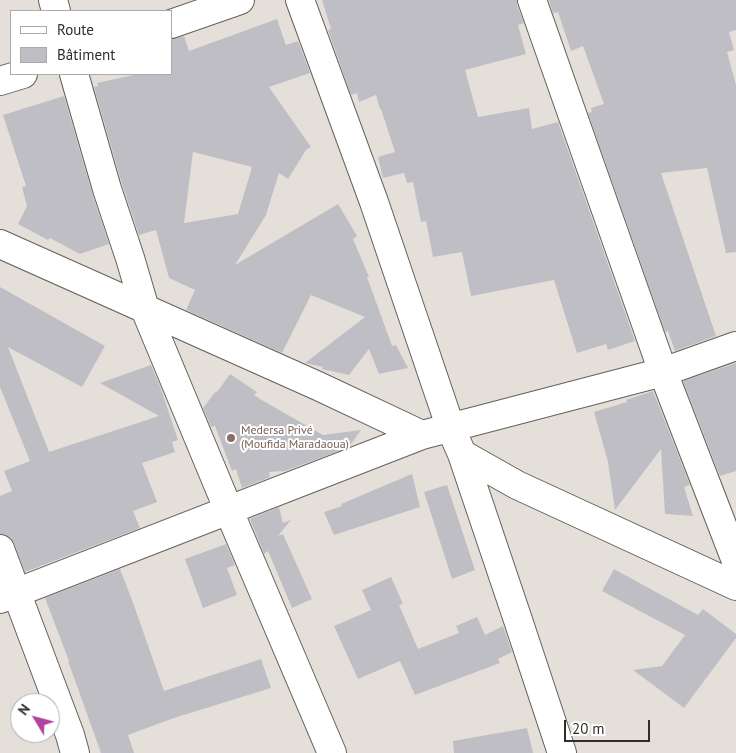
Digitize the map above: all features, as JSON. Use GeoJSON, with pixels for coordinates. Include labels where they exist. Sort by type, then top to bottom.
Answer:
{"type":"FeatureCollection","features":[{"type":"Feature","properties":{"kind":"street"},"geometry":{"type":"LineString","coordinates":[[172,24],[240,0]]}},
{"type":"Feature","properties":{"kind":"street"},"geometry":{"type":"LineString","coordinates":[[300,0],[374,202],[451,429],[462,454],[562,753]]}},
{"type":"Feature","properties":{"kind":"street"},"geometry":{"type":"LineString","coordinates":[[532,0],[663,372],[736,561]]}},
{"type":"Feature","properties":{"kind":"street"},"geometry":{"type":"LineString","coordinates":[[0,81],[20,75]]}},
{"type":"Feature","properties":{"kind":"street"},"geometry":{"type":"LineString","coordinates":[[74,75],[107,189],[146,309],[332,753]]}},
{"type":"Feature","properties":{"kind":"street"},"geometry":{"type":"LineString","coordinates":[[0,244],[318,386],[422,436]]}},
{"type":"Feature","properties":{"kind":"street"},"geometry":{"type":"LineString","coordinates":[[8,596],[422,436],[663,372],[736,346]]}},
{"type":"Feature","properties":{"kind":"street"},"geometry":{"type":"LineString","coordinates":[[462,454],[517,485],[736,586]]}},
{"type":"Feature","properties":{"kind":"street"},"geometry":{"type":"LineString","coordinates":[[0,549],[8,596],[70,735],[76,753]]}},
{"type":"Feature","properties":{"kind":"building"},"geometry":{"type":"Polygon","coordinates":[[[322,0],[517,0],[524,23],[518,25],[526,54],[465,70],[478,117],[529,108],[532,129],[558,122],[635,341],[608,350],[606,344],[577,353],[554,280],[471,296],[462,252],[433,257],[426,221],[421,222],[413,182],[407,183],[404,173],[383,178],[378,157],[395,152],[381,109],[376,95],[359,102],[357,93],[351,95],[328,30],[331,29],[322,0]]]}},
{"type":"Feature","properties":{"kind":"building"},"geometry":{"type":"Polygon","coordinates":[[[549,0],[736,0],[736,30],[729,32],[734,50],[727,52],[736,85],[736,252],[726,253],[707,168],[661,173],[716,336],[675,351],[668,331],[665,332],[588,113],[592,112],[591,108],[604,104],[583,46],[571,51],[558,12],[553,13],[549,0]]]}},
{"type":"Feature","properties":{"kind":"building"},"geometry":{"type":"Polygon","coordinates":[[[277,19],[286,45],[298,41],[310,73],[269,87],[311,147],[306,150],[288,179],[279,173],[266,215],[235,265],[338,204],[357,236],[353,239],[369,277],[367,277],[392,346],[396,345],[408,368],[379,374],[369,349],[349,375],[305,363],[365,317],[311,295],[282,353],[186,310],[195,290],[169,278],[156,230],[139,235],[94,87],[98,86],[97,83],[133,75],[172,75],[172,39],[184,36],[189,51],[277,19]],[[193,152],[184,223],[238,214],[252,167],[193,152]]]}},
{"type":"Feature","properties":{"kind":"building"},"geometry":{"type":"Polygon","coordinates":[[[64,96],[109,244],[80,254],[18,224],[27,206],[22,187],[26,186],[3,115],[64,96]]]}},
{"type":"Feature","properties":{"kind":"building"},"geometry":{"type":"Polygon","coordinates":[[[0,287],[105,346],[82,387],[8,347],[49,452],[159,416],[100,383],[151,365],[178,440],[172,442],[175,452],[142,463],[157,502],[133,511],[140,528],[25,572],[14,543],[10,537],[0,534],[0,496],[12,491],[4,471],[30,461],[0,387],[0,287]]]}},
{"type":"Feature","properties":{"kind":"building"},"geometry":{"type":"Polygon","coordinates":[[[736,363],[736,471],[720,476],[683,381],[736,363]]]}},
{"type":"Feature","properties":{"kind":"building"},"geometry":{"type":"Polygon","coordinates":[[[230,374],[257,392],[254,395],[259,399],[323,435],[361,430],[349,447],[285,471],[269,472],[270,477],[242,488],[236,469],[232,471],[215,426],[211,427],[203,408],[230,374]]]}},
{"type":"Feature","properties":{"kind":"building"},"geometry":{"type":"Polygon","coordinates":[[[653,391],[690,485],[684,487],[693,516],[665,514],[661,449],[615,510],[608,462],[594,412],[627,402],[626,400],[653,391]]]}},
{"type":"Feature","properties":{"kind":"building"},"geometry":{"type":"Polygon","coordinates":[[[412,474],[420,507],[334,535],[324,512],[342,506],[341,504],[412,474]]]}},
{"type":"Feature","properties":{"kind":"building"},"geometry":{"type":"Polygon","coordinates":[[[447,485],[475,570],[452,579],[424,492],[447,485]]]}},
{"type":"Feature","properties":{"kind":"building"},"geometry":{"type":"Polygon","coordinates":[[[279,507],[283,523],[291,520],[278,536],[283,534],[312,599],[292,608],[268,551],[264,554],[250,519],[279,507]]]}},
{"type":"Feature","properties":{"kind":"building"},"geometry":{"type":"Polygon","coordinates":[[[226,544],[235,565],[227,568],[237,595],[203,608],[185,559],[226,544]]]}},
{"type":"Feature","properties":{"kind":"building"},"geometry":{"type":"Polygon","coordinates":[[[120,569],[164,691],[261,659],[271,688],[174,718],[128,735],[134,753],[101,753],[45,598],[120,569]]]}},
{"type":"Feature","properties":{"kind":"building"},"geometry":{"type":"Polygon","coordinates":[[[614,569],[698,615],[703,609],[736,634],[736,638],[684,708],[633,670],[662,666],[685,635],[602,591],[614,569]]]}},
{"type":"Feature","properties":{"kind":"building"},"geometry":{"type":"Polygon","coordinates":[[[391,577],[403,604],[399,605],[418,649],[459,633],[456,626],[477,617],[485,635],[503,626],[512,652],[498,659],[500,663],[415,695],[400,661],[358,679],[334,626],[371,610],[362,590],[391,577]]]}},
{"type":"Feature","properties":{"kind":"building"},"geometry":{"type":"Polygon","coordinates":[[[527,728],[533,753],[454,753],[453,741],[527,728]]]}},
{"type":"Feature","properties":{"kind":"place","name":"Medersa Privé (Moufida Maradaoua)"},"geometry":{"type":"Point","coordinates":[231,438]}}]}
